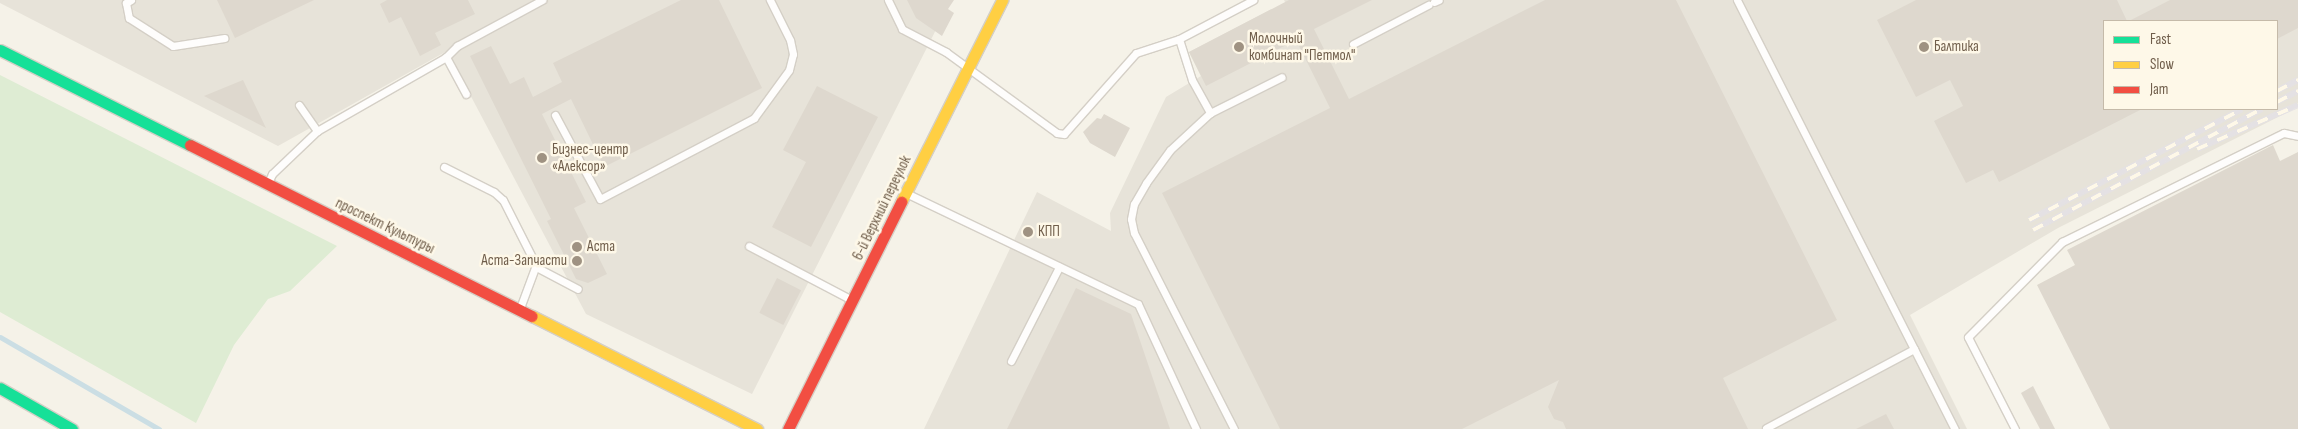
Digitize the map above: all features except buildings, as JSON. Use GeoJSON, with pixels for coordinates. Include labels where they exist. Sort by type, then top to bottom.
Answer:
{"type":"FeatureCollection","features":[{"type":"Feature","properties":{"kind":"main road","name":"6-й Верхний переулок"},"geometry":{"type":"LineString","coordinates":[[788,429],[1002,0]]}},
{"type":"Feature","properties":{"kind":"main road","name":"проспект Культуры"},"geometry":{"type":"LineString","coordinates":[[0,50],[266,185],[520,309],[757,429]]}},
{"type":"Feature","properties":{"kind":"main road"},"geometry":{"type":"LineString","coordinates":[[0,388],[72,429]]}},
{"type":"Feature","properties":{"kind":"lane"},"geometry":{"type":"LineString","coordinates":[[130,0],[126,3],[129,18],[173,46],[224,38]]}},
{"type":"Feature","properties":{"kind":"lane"},"geometry":{"type":"LineString","coordinates":[[266,185],[272,174],[317,131],[446,57],[457,46],[542,0]]}},
{"type":"Feature","properties":{"kind":"lane"},"geometry":{"type":"LineString","coordinates":[[556,115],[600,199],[754,118],[789,70],[794,54],[790,40],[770,0]]}},
{"type":"Feature","properties":{"kind":"lane"},"geometry":{"type":"LineString","coordinates":[[888,0],[902,29],[946,52],[1057,132],[1064,134],[1136,53],[1179,39],[1253,0]]}},
{"type":"Feature","properties":{"kind":"lane"},"geometry":{"type":"LineString","coordinates":[[1737,0],[1955,429]]}},
{"type":"Feature","properties":{"kind":"lane"},"geometry":{"type":"LineString","coordinates":[[1354,44],[1434,3]]}},
{"type":"Feature","properties":{"kind":"lane"},"geometry":{"type":"LineString","coordinates":[[1179,39],[1192,80],[1210,113]]}},
{"type":"Feature","properties":{"kind":"lane"},"geometry":{"type":"LineString","coordinates":[[446,57],[466,94]]}},
{"type":"Feature","properties":{"kind":"lane"},"geometry":{"type":"LineString","coordinates":[[1234,429],[1134,232],[1131,219],[1134,204],[1159,164],[1210,113],[1282,77]]}},
{"type":"Feature","properties":{"kind":"lane"},"geometry":{"type":"LineString","coordinates":[[299,104],[317,131]]}},
{"type":"Feature","properties":{"kind":"lane"},"geometry":{"type":"LineString","coordinates":[[2015,429],[1968,337],[2062,242],[2284,133],[2298,136]]}},
{"type":"Feature","properties":{"kind":"lane"},"geometry":{"type":"LineString","coordinates":[[444,167],[499,196],[536,262],[536,267],[520,309]]}},
{"type":"Feature","properties":{"kind":"lane"},"geometry":{"type":"LineString","coordinates":[[905,193],[1138,304],[1196,429]]}},
{"type":"Feature","properties":{"kind":"lane"},"geometry":{"type":"LineString","coordinates":[[749,246],[852,300]]}},
{"type":"Feature","properties":{"kind":"lane"},"geometry":{"type":"LineString","coordinates":[[536,267],[578,289]]}},
{"type":"Feature","properties":{"kind":"lane"},"geometry":{"type":"LineString","coordinates":[[1011,361],[1059,267]]}},
{"type":"Feature","properties":{"kind":"lane"},"geometry":{"type":"LineString","coordinates":[[1766,428],[1914,349]]}},
{"type":"Feature","properties":{"kind":"shaded area"},"geometry":{"type":"Polygon","coordinates":[[[0,0],[951,0],[752,394],[586,314],[447,51],[278,146],[0,3],[0,0]]]}},
{"type":"Feature","properties":{"kind":"shaded area"},"geometry":{"type":"Polygon","coordinates":[[[1284,0],[2298,0],[2298,107],[2058,228],[1910,315],[1967,429],[924,429],[1037,192],[1111,231],[1110,213],[1166,97],[1201,76],[1189,52],[1272,9],[1277,19],[1290,12],[1284,0]]]}},
{"type":"Feature","properties":{"kind":"green space"},"geometry":{"type":"Polygon","coordinates":[[[0,75],[337,246],[290,291],[268,299],[234,345],[196,423],[0,312],[0,75]]]}},
{"type":"Feature","properties":{"kind":"waterway"},"geometry":{"type":"LineString","coordinates":[[0,337],[159,429]]}},
{"type":"Feature","properties":{"kind":"railway"},"geometry":{"type":"LineString","coordinates":[[2278,90],[2298,80]]}},
{"type":"Feature","properties":{"kind":"railway"},"geometry":{"type":"LineString","coordinates":[[2278,101],[2298,91]]}},
{"type":"Feature","properties":{"kind":"railway"},"geometry":{"type":"LineString","coordinates":[[2197,149],[2298,105]]}},
{"type":"Feature","properties":{"kind":"railway"},"geometry":{"type":"LineString","coordinates":[[2029,220],[2240,110]]}},
{"type":"Feature","properties":{"kind":"railway"},"geometry":{"type":"LineString","coordinates":[[2033,230],[2260,110]]}},
{"type":"Feature","properties":{"kind":"traffic: fast"},"geometry":{"type":"LineString","coordinates":[[0,50],[190,145]]}},
{"type":"Feature","properties":{"kind":"traffic: fast"},"geometry":{"type":"LineString","coordinates":[[0,388],[72,429]]}},
{"type":"Feature","properties":{"kind":"traffic: slow"},"geometry":{"type":"LineString","coordinates":[[901,202],[1002,0]]}},
{"type":"Feature","properties":{"kind":"traffic: slow"},"geometry":{"type":"LineString","coordinates":[[532,316],[757,429]]}},
{"type":"Feature","properties":{"kind":"traffic: jam"},"geometry":{"type":"LineString","coordinates":[[190,145],[532,316]]}},
{"type":"Feature","properties":{"kind":"traffic: jam"},"geometry":{"type":"LineString","coordinates":[[788,429],[901,202]]}},
{"type":"Feature","properties":{"kind":"place","name":"Молочный комбинат \"Петмол\""},"geometry":{"type":"Point","coordinates":[1239,47]}},
{"type":"Feature","properties":{"kind":"place","name":"Балтика"},"geometry":{"type":"Point","coordinates":[1924,47]}},
{"type":"Feature","properties":{"kind":"place","name":"Бизнес-центр «Алексор»"},"geometry":{"type":"Point","coordinates":[542,158]}},
{"type":"Feature","properties":{"kind":"place","name":"КПП"},"geometry":{"type":"Point","coordinates":[1028,232]}},
{"type":"Feature","properties":{"kind":"place","name":"Аста"},"geometry":{"type":"Point","coordinates":[577,247]}},
{"type":"Feature","properties":{"kind":"place","name":"Аста-Запчасти"},"geometry":{"type":"Point","coordinates":[577,261]}}]}
